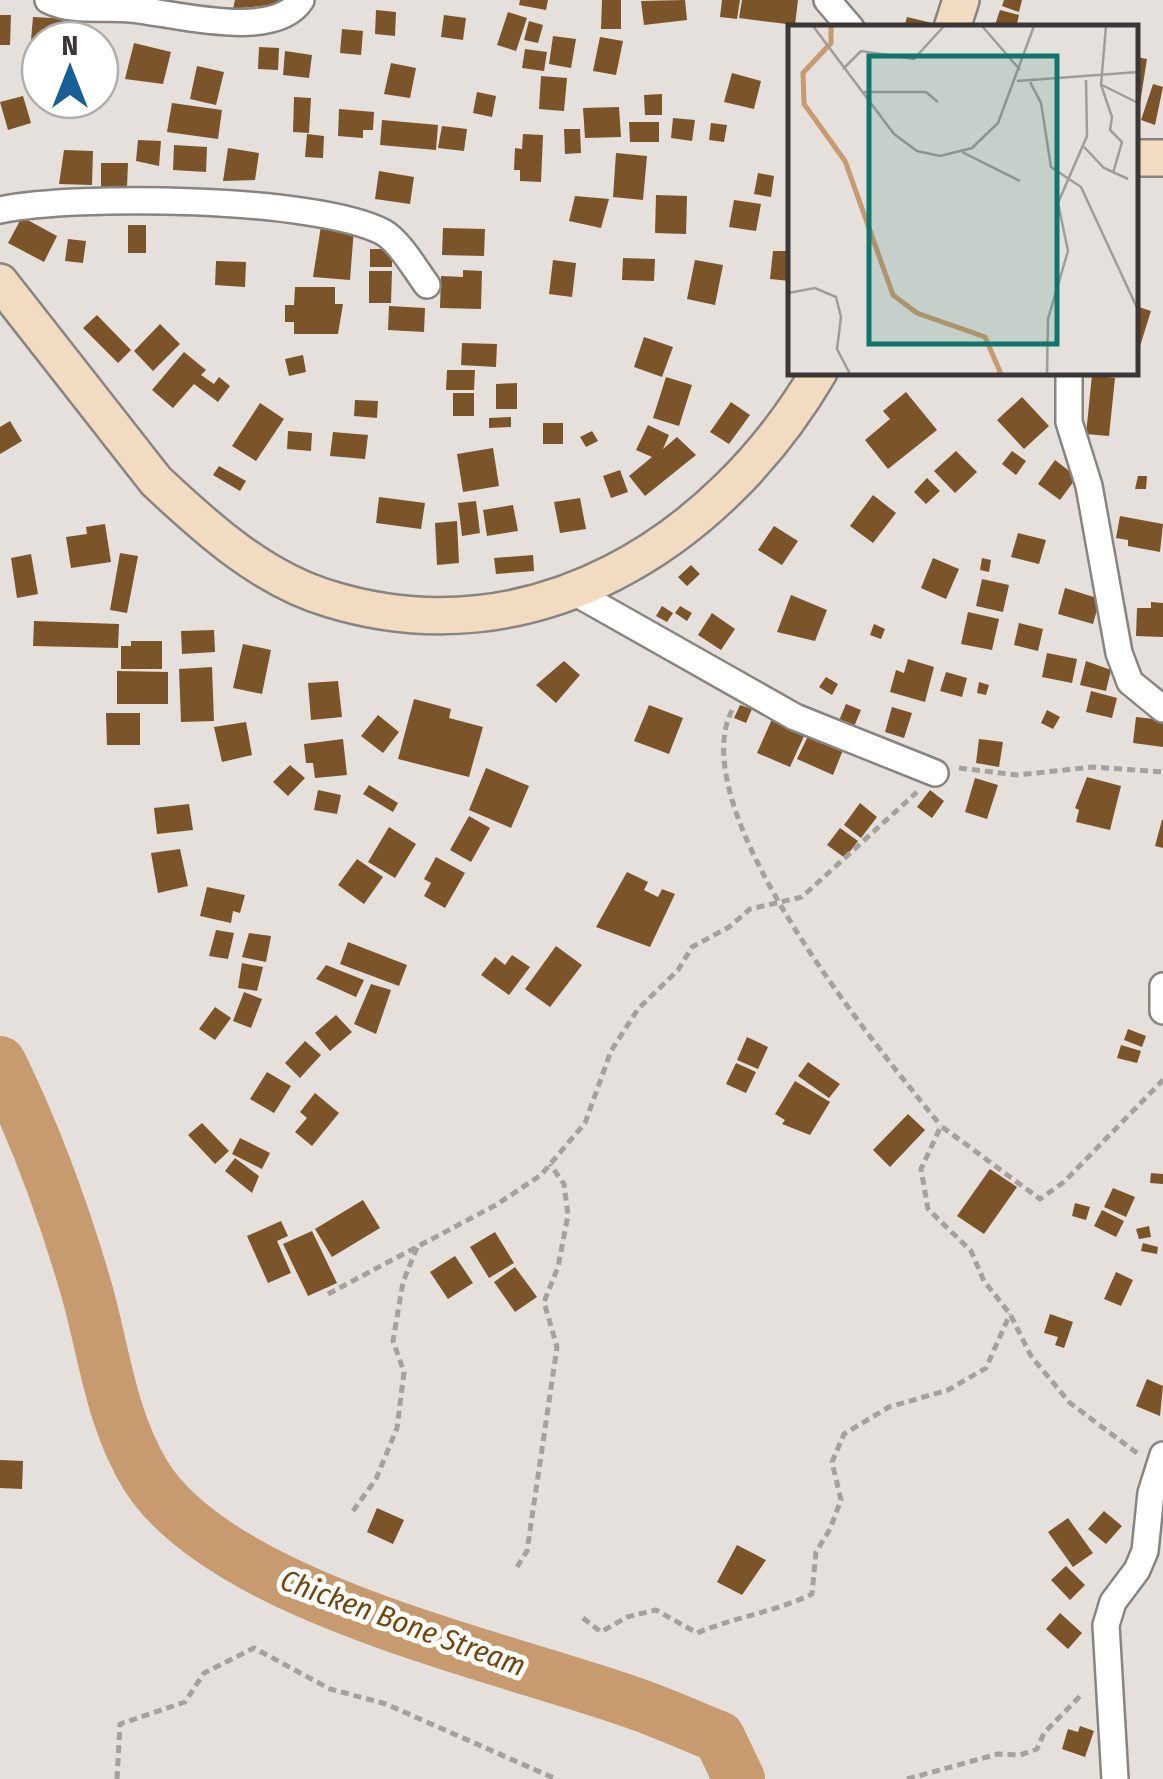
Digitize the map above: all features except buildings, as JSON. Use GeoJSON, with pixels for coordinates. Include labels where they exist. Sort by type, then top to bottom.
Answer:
{"type":"FeatureCollection","features":[{"type":"Feature","properties":{"kind":"street"},"geometry":{"type":"LineString","coordinates":[[48,0],[82,9],[129,9],[223,22],[280,17],[301,0]]}},
{"type":"Feature","properties":{"kind":"street"},"geometry":{"type":"LineString","coordinates":[[827,0],[848,25]]}},
{"type":"Feature","properties":{"kind":"street"},"geometry":{"type":"LineString","coordinates":[[953,25],[961,0]]}},
{"type":"Feature","properties":{"kind":"street"},"geometry":{"type":"LineString","coordinates":[[0,210],[55,202],[225,203],[354,220],[387,234],[427,285]]}},
{"type":"Feature","properties":{"kind":"street"},"geometry":{"type":"LineString","coordinates":[[0,282],[156,481],[269,572],[328,599],[376,610],[456,613],[507,608],[574,592],[635,564],[682,533],[759,459],[817,375]]}},
{"type":"Feature","properties":{"kind":"street"},"geometry":{"type":"LineString","coordinates":[[1069,375],[1069,422],[1089,486],[1119,653],[1130,682],[1163,709]]}},
{"type":"Feature","properties":{"kind":"street"},"geometry":{"type":"LineString","coordinates":[[574,592],[691,654],[742,690],[795,718],[935,773]]}},
{"type":"Feature","properties":{"kind":"street"},"geometry":{"type":"LineString","coordinates":[[1163,986],[1163,1011]]}},
{"type":"Feature","properties":{"kind":"street"},"geometry":{"type":"LineString","coordinates":[[1115,1779],[1106,1624],[1112,1602],[1138,1570],[1145,1550],[1150,1494],[1161,1462]]}},
{"type":"Feature","properties":{"kind":"path"},"geometry":{"type":"LineString","coordinates":[[742,690],[729,716],[724,764],[733,801],[779,901],[840,1000],[941,1126],[1040,1199],[1064,1182],[1163,1080]]}},
{"type":"Feature","properties":{"kind":"path"},"geometry":{"type":"LineString","coordinates":[[328,1294],[496,1204],[550,1164],[584,1122],[611,1051],[651,994],[678,970],[692,947],[730,927],[750,909],[802,898],[867,836],[912,801],[935,773],[962,767],[1017,774],[1093,767],[1163,772]]}},
{"type":"Feature","properties":{"kind":"path"},"geometry":{"type":"LineString","coordinates":[[941,1126],[921,1168],[928,1210],[971,1251],[984,1281],[1010,1314],[1031,1356],[1070,1403],[1161,1462]]}},
{"type":"Feature","properties":{"kind":"path"},"geometry":{"type":"LineString","coordinates":[[517,1567],[527,1551],[558,1347],[544,1302],[558,1268],[568,1198],[550,1164]]}},
{"type":"Feature","properties":{"kind":"path"},"geometry":{"type":"LineString","coordinates":[[354,1511],[376,1479],[397,1428],[404,1372],[393,1341],[403,1282],[418,1246]]}},
{"type":"Feature","properties":{"kind":"path"},"geometry":{"type":"LineString","coordinates":[[583,1618],[600,1632],[627,1617],[656,1610],[697,1633],[738,1616],[785,1607],[812,1594],[816,1552],[830,1530],[840,1500],[832,1462],[844,1434],[889,1407],[948,1390],[986,1368],[1010,1314]]}},
{"type":"Feature","properties":{"kind":"path"},"geometry":{"type":"LineString","coordinates":[[116,1779],[120,1724],[185,1702],[204,1673],[254,1648],[330,1689],[386,1704],[552,1778]]}},
{"type":"Feature","properties":{"kind":"path"},"geometry":{"type":"LineString","coordinates":[[907,1779],[998,1754],[1037,1749],[1044,1734],[1108,1664]]}},
{"type":"Feature","properties":{"kind":"waterway","name":"Chicken Bone Stream"},"geometry":{"type":"LineString","coordinates":[[0,1062],[36,1142],[66,1225],[124,1430],[146,1476],[183,1519],[236,1556],[299,1589],[442,1642],[634,1703],[719,1737],[739,1779]]}}]}
